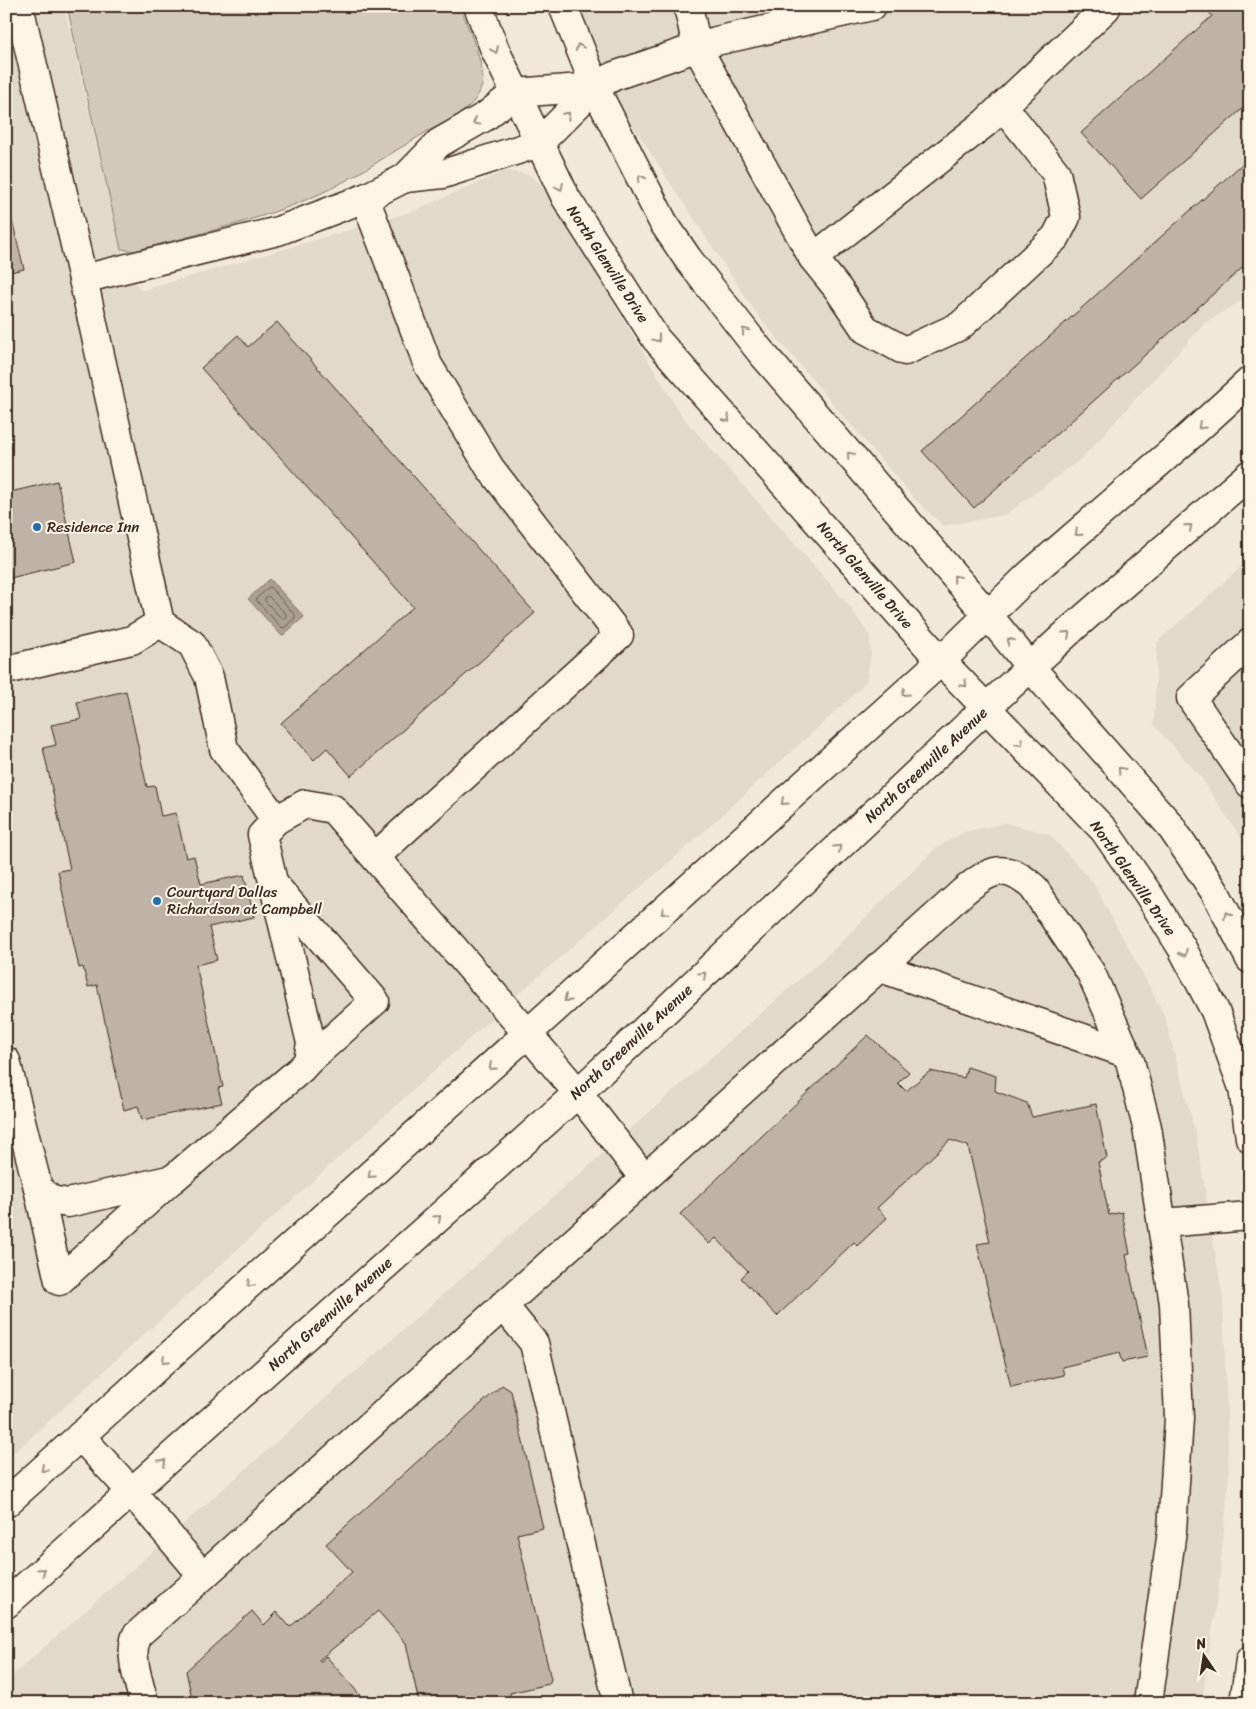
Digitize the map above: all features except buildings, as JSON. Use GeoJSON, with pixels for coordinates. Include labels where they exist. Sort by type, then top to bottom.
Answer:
{"type":"FeatureCollection","features":[{"type":"Feature","properties":{"kind":"main road"},"geometry":{"type":"LineString","coordinates":[[18,6],[83,279],[160,623],[192,644],[209,677],[224,749],[276,820]]}},
{"type":"Feature","properties":{"kind":"main road","name":"North Glenville Drive"},"geometry":{"type":"LineString","coordinates":[[478,6],[495,50],[566,198],[656,339],[941,661],[1104,830],[1149,895],[1182,948],[1215,1011],[1243,1088],[1250,1138]]}},
{"type":"Feature","properties":{"kind":"main road"},"geometry":{"type":"LineString","coordinates":[[563,6],[595,87],[663,222],[688,259],[760,351],[988,615],[1031,668],[1169,824],[1215,892],[1250,958]]}},
{"type":"Feature","properties":{"kind":"main road"},"geometry":{"type":"LineString","coordinates":[[688,6],[698,47],[813,258],[838,289],[865,329],[905,351],[960,326],[1056,237],[1066,217],[1056,174],[1003,106]]}},
{"type":"Feature","properties":{"kind":"main road"},"geometry":{"type":"LineString","coordinates":[[405,178],[443,174],[539,143],[595,87],[614,76],[716,41],[778,16],[872,6]]}},
{"type":"Feature","properties":{"kind":"main road"},"geometry":{"type":"LineString","coordinates":[[813,258],[985,123],[1107,7]]}},
{"type":"Feature","properties":{"kind":"main road"},"geometry":{"type":"LineString","coordinates":[[83,279],[278,231],[365,198],[405,178],[439,143],[486,116],[516,93],[595,87]]}},
{"type":"Feature","properties":{"kind":"main road"},"geometry":{"type":"LineString","coordinates":[[365,198],[428,365],[490,468],[619,635],[375,857]]}},
{"type":"Feature","properties":{"kind":"main road"},"geometry":{"type":"LineString","coordinates":[[6,1503],[941,661],[1029,575],[1184,441],[1250,381]]}},
{"type":"Feature","properties":{"kind":"main road","name":"North Greenville Avenue"},"geometry":{"type":"LineString","coordinates":[[6,1604],[578,1092],[1075,626],[1250,474]]}},
{"type":"Feature","properties":{"kind":"main road"},"geometry":{"type":"LineString","coordinates":[[6,670],[132,640],[160,623]]}},
{"type":"Feature","properties":{"kind":"main road"},"geometry":{"type":"LineString","coordinates":[[1250,643],[1191,698],[1250,784]]}},
{"type":"Feature","properties":{"kind":"main road"},"geometry":{"type":"LineString","coordinates":[[308,1061],[311,1043],[262,835],[276,820],[305,804],[333,808],[578,1092],[644,1178]]}},
{"type":"Feature","properties":{"kind":"main road"},"geometry":{"type":"LineString","coordinates":[[144,1703],[132,1647],[136,1636],[878,967],[982,876],[1001,870],[1020,876],[1033,887],[1091,973],[1126,1052],[1147,1127],[1174,1304],[1180,1418],[1172,1531],[1148,1703]]}},
{"type":"Feature","properties":{"kind":"main road"},"geometry":{"type":"LineString","coordinates":[[6,1060],[59,1281],[173,1179],[302,1069],[308,1061],[375,1001],[274,885]]}},
{"type":"Feature","properties":{"kind":"main road"},"geometry":{"type":"LineString","coordinates":[[878,967],[1126,1052]]}},
{"type":"Feature","properties":{"kind":"main road"},"geometry":{"type":"LineString","coordinates":[[38,1188],[52,1200],[68,1203],[173,1179]]}},
{"type":"Feature","properties":{"kind":"main road"},"geometry":{"type":"LineString","coordinates":[[1162,1223],[1250,1216]]}},
{"type":"Feature","properties":{"kind":"main road"},"geometry":{"type":"LineString","coordinates":[[504,1305],[534,1343],[618,1703]]}},
{"type":"Feature","properties":{"kind":"main road"},"geometry":{"type":"LineString","coordinates":[[80,1436],[131,1491],[203,1576]]}},
{"type":"Feature","properties":{"kind":"main road"},"geometry":{"type":"LineString","coordinates":[[1244,1703],[1250,1660]]}},
{"type":"Feature","properties":{"kind":"shaded area"},"geometry":{"type":"Polygon","coordinates":[[[6,6],[64,6],[121,249],[140,291],[411,212],[505,171],[528,174],[542,185],[682,416],[850,607],[870,636],[871,654],[867,679],[860,689],[690,844],[524,989],[6,1460],[6,6]]]}},
{"type":"Feature","properties":{"kind":"shaded area"},"geometry":{"type":"Polygon","coordinates":[[[67,6],[460,6],[479,57],[483,77],[482,85],[473,102],[458,115],[344,182],[308,199],[260,217],[209,231],[134,251],[121,249],[67,6]]]}},
{"type":"Feature","properties":{"kind":"shaded area"},"geometry":{"type":"Polygon","coordinates":[[[565,6],[1250,6],[1250,296],[1206,322],[1081,459],[1005,515],[943,526],[912,496],[758,316],[633,126],[565,6]]]}},
{"type":"Feature","properties":{"kind":"shaded area"},"geometry":{"type":"Polygon","coordinates":[[[1250,559],[1250,852],[1200,776],[1154,725],[1157,642],[1250,559]]]}},
{"type":"Feature","properties":{"kind":"shaded area"},"geometry":{"type":"Polygon","coordinates":[[[1005,823],[1049,834],[1092,881],[1164,1014],[1196,1136],[1223,1299],[1229,1476],[1219,1582],[1202,1703],[6,1703],[6,1681],[835,948],[936,848],[964,832],[1005,823]]]}},
{"type":"Feature","properties":{"kind":"water"},"geometry":{"type":"Polygon","coordinates":[[[270,579],[304,617],[282,636],[248,599],[270,579]]]}},
{"type":"Feature","properties":{"kind":"place","name":"Residence Inn"},"geometry":{"type":"Point","coordinates":[37,527]}},
{"type":"Feature","properties":{"kind":"place","name":"Courtyard Dallas Richardson at Campbell"},"geometry":{"type":"Point","coordinates":[157,901]}}]}
